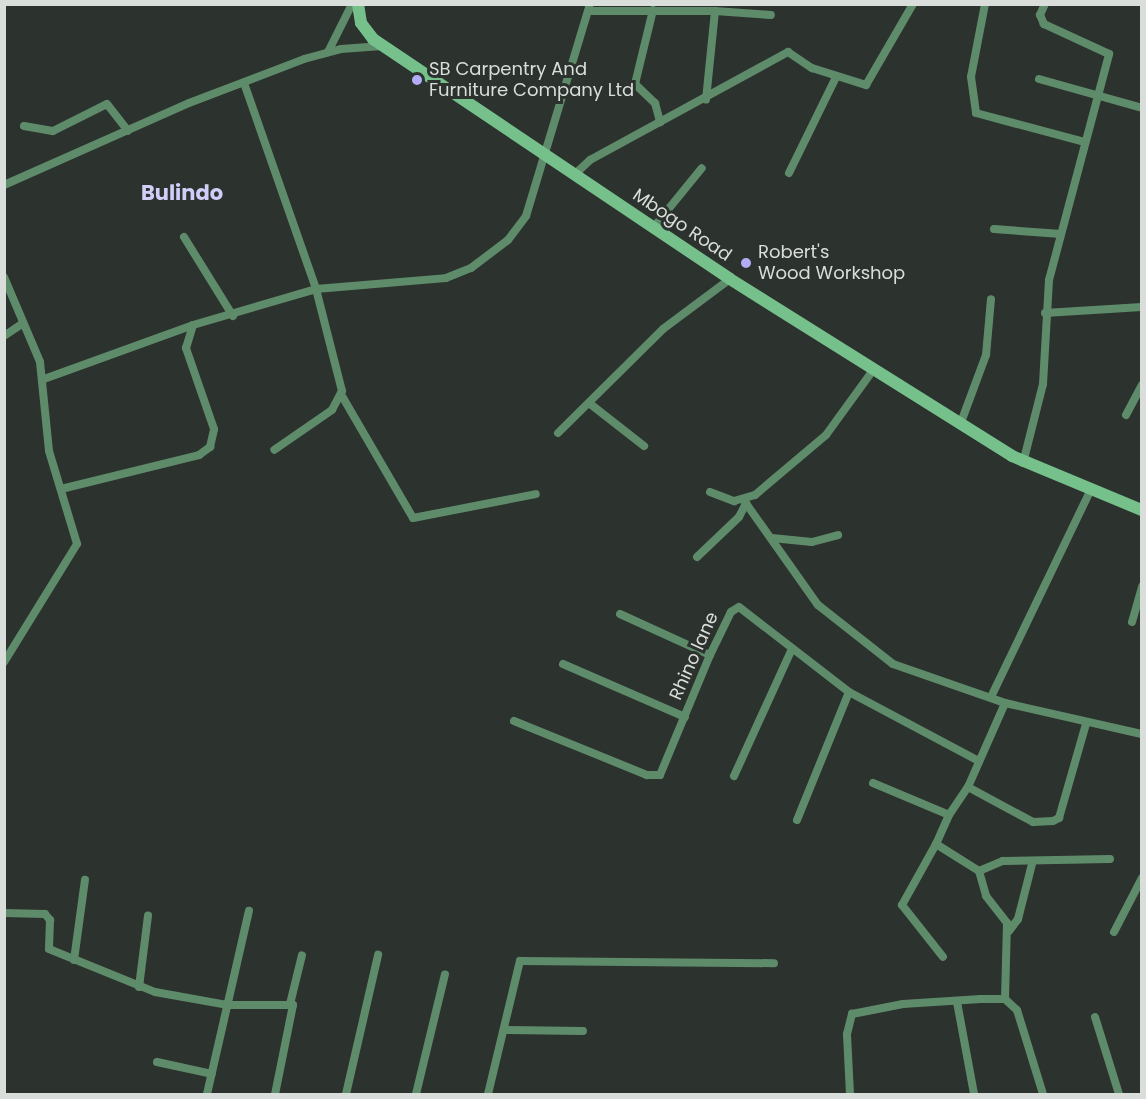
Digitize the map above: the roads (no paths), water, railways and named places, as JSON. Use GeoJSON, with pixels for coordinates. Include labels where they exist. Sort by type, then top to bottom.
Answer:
{"type":"FeatureCollection","features":[{"type":"Feature","properties":{"kind":"main road","name":"Mbogo Road"},"geometry":{"type":"LineString","coordinates":[[358,4],[366,32],[385,47],[543,156],[730,279],[1023,463],[1142,510]]}},
{"type":"Feature","properties":{"kind":"street"},"geometry":{"type":"LineString","coordinates":[[328,52],[352,4]]}},
{"type":"Feature","properties":{"kind":"street"},"geometry":{"type":"LineString","coordinates":[[574,175],[584,164],[705,100],[788,52],[836,77],[866,85],[913,4]]}},
{"type":"Feature","properties":{"kind":"street"},"geometry":{"type":"LineString","coordinates":[[985,4],[970,77],[976,113],[1084,142]]}},
{"type":"Feature","properties":{"kind":"street"},"geometry":{"type":"LineString","coordinates":[[1023,463],[1043,384],[1045,312],[1061,234],[1108,52],[1044,24],[1040,15],[1045,4]]}},
{"type":"Feature","properties":{"kind":"street"},"geometry":{"type":"LineString","coordinates":[[44,379],[193,325],[232,316],[316,289],[429,280],[471,268],[519,229],[570,85],[590,8],[715,11],[771,15]]}},
{"type":"Feature","properties":{"kind":"street"},"geometry":{"type":"LineString","coordinates":[[653,10],[634,84],[655,104],[660,122]]}},
{"type":"Feature","properties":{"kind":"street"},"geometry":{"type":"LineString","coordinates":[[705,100],[715,11]]}},
{"type":"Feature","properties":{"kind":"street"},"geometry":{"type":"LineString","coordinates":[[4,185],[128,131],[328,52],[385,47]]}},
{"type":"Feature","properties":{"kind":"street"},"geometry":{"type":"LineString","coordinates":[[789,173],[836,77]]}},
{"type":"Feature","properties":{"kind":"street"},"geometry":{"type":"LineString","coordinates":[[1039,79],[1096,97],[1142,108]]}},
{"type":"Feature","properties":{"kind":"street"},"geometry":{"type":"LineString","coordinates":[[244,84],[316,289],[342,396],[413,518],[536,494]]}},
{"type":"Feature","properties":{"kind":"street"},"geometry":{"type":"LineString","coordinates":[[24,126],[53,131],[107,104],[128,131]]}},
{"type":"Feature","properties":{"kind":"street"},"geometry":{"type":"LineString","coordinates":[[653,228],[702,168]]}},
{"type":"Feature","properties":{"kind":"street"},"geometry":{"type":"LineString","coordinates":[[994,229],[1061,234]]}},
{"type":"Feature","properties":{"kind":"street"},"geometry":{"type":"LineString","coordinates":[[183,237],[232,316]]}},
{"type":"Feature","properties":{"kind":"street"},"geometry":{"type":"LineString","coordinates":[[4,277],[44,379],[49,451],[76,551],[4,662]]}},
{"type":"Feature","properties":{"kind":"street"},"geometry":{"type":"LineString","coordinates":[[558,433],[663,328],[730,279]]}},
{"type":"Feature","properties":{"kind":"street"},"geometry":{"type":"LineString","coordinates":[[960,425],[986,355],[991,299]]}},
{"type":"Feature","properties":{"kind":"street"},"geometry":{"type":"LineString","coordinates":[[1045,312],[1142,307]]}},
{"type":"Feature","properties":{"kind":"street"},"geometry":{"type":"LineString","coordinates":[[4,336],[23,323]]}},
{"type":"Feature","properties":{"kind":"street"},"geometry":{"type":"LineString","coordinates":[[61,489],[199,455],[210,447],[214,429],[186,348],[193,325]]}},
{"type":"Feature","properties":{"kind":"street"},"geometry":{"type":"LineString","coordinates":[[697,557],[739,517],[745,502],[826,435],[874,369]]}},
{"type":"Feature","properties":{"kind":"street"},"geometry":{"type":"LineString","coordinates":[[1126,416],[1142,385]]}},
{"type":"Feature","properties":{"kind":"street"},"geometry":{"type":"LineString","coordinates":[[274,450],[332,410],[342,396]]}},
{"type":"Feature","properties":{"kind":"street"},"geometry":{"type":"LineString","coordinates":[[589,403],[644,446]]}},
{"type":"Feature","properties":{"kind":"street"},"geometry":{"type":"LineString","coordinates":[[991,697],[1090,491]]}},
{"type":"Feature","properties":{"kind":"street"},"geometry":{"type":"LineString","coordinates":[[710,492],[745,502],[825,613],[883,658],[1005,703],[1086,724],[1142,734]]}},
{"type":"Feature","properties":{"kind":"street"},"geometry":{"type":"LineString","coordinates":[[772,538],[812,542],[838,535]]}},
{"type":"Feature","properties":{"kind":"street"},"geometry":{"type":"LineString","coordinates":[[1132,622],[1142,586]]}},
{"type":"Feature","properties":{"kind":"street","name":"Rhino lane"},"geometry":{"type":"LineString","coordinates":[[514,721],[654,777],[670,760],[710,655],[731,612],[740,607],[791,651],[849,692],[979,761]]}},
{"type":"Feature","properties":{"kind":"street"},"geometry":{"type":"LineString","coordinates":[[620,614],[710,655]]}},
{"type":"Feature","properties":{"kind":"street"},"geometry":{"type":"LineString","coordinates":[[734,776],[791,651]]}},
{"type":"Feature","properties":{"kind":"street"},"geometry":{"type":"LineString","coordinates":[[563,664],[685,717]]}},
{"type":"Feature","properties":{"kind":"street"},"geometry":{"type":"LineString","coordinates":[[797,820],[849,692]]}},
{"type":"Feature","properties":{"kind":"street"},"geometry":{"type":"LineString","coordinates":[[943,957],[902,905],[936,844],[949,815],[968,787],[1005,703]]}},
{"type":"Feature","properties":{"kind":"street"},"geometry":{"type":"LineString","coordinates":[[968,787],[1033,822],[1053,821],[1059,818],[1086,724]]}},
{"type":"Feature","properties":{"kind":"street"},"geometry":{"type":"LineString","coordinates":[[873,783],[949,815]]}},
{"type":"Feature","properties":{"kind":"street"},"geometry":{"type":"LineString","coordinates":[[936,844],[979,871],[986,896],[1009,931]]}},
{"type":"Feature","properties":{"kind":"street"},"geometry":{"type":"LineString","coordinates":[[979,871],[1003,861],[1032,864],[1110,859]]}},
{"type":"Feature","properties":{"kind":"street"},"geometry":{"type":"LineString","coordinates":[[1005,999],[1009,931],[1018,919],[1032,864]]}},
{"type":"Feature","properties":{"kind":"street"},"geometry":{"type":"LineString","coordinates":[[1114,932],[1142,878]]}},
{"type":"Feature","properties":{"kind":"street"},"geometry":{"type":"LineString","coordinates":[[74,960],[85,880]]}},
{"type":"Feature","properties":{"kind":"street"},"geometry":{"type":"LineString","coordinates":[[207,1095],[249,911]]}},
{"type":"Feature","properties":{"kind":"street"},"geometry":{"type":"LineString","coordinates":[[4,913],[45,914],[50,920],[49,949],[139,987],[227,1005],[290,1004]]}},
{"type":"Feature","properties":{"kind":"street"},"geometry":{"type":"LineString","coordinates":[[139,987],[148,916]]}},
{"type":"Feature","properties":{"kind":"street"},"geometry":{"type":"LineString","coordinates":[[275,1095],[294,1012],[290,1004],[302,955]]}},
{"type":"Feature","properties":{"kind":"street"},"geometry":{"type":"LineString","coordinates":[[346,1095],[378,955]]}},
{"type":"Feature","properties":{"kind":"street"},"geometry":{"type":"LineString","coordinates":[[488,1095],[522,960],[774,963]]}},
{"type":"Feature","properties":{"kind":"street"},"geometry":{"type":"LineString","coordinates":[[416,1095],[446,974]]}},
{"type":"Feature","properties":{"kind":"street"},"geometry":{"type":"LineString","coordinates":[[850,1095],[847,1034],[852,1014],[903,1004],[1005,999],[1017,1010],[1043,1095]]}},
{"type":"Feature","properties":{"kind":"street"},"geometry":{"type":"LineString","coordinates":[[957,1002],[974,1095]]}},
{"type":"Feature","properties":{"kind":"street"},"geometry":{"type":"LineString","coordinates":[[1095,1017],[1119,1095]]}},
{"type":"Feature","properties":{"kind":"street"},"geometry":{"type":"LineString","coordinates":[[504,1030],[583,1031]]}},
{"type":"Feature","properties":{"kind":"street"},"geometry":{"type":"LineString","coordinates":[[157,1062],[212,1074]]}},
{"type":"Feature","properties":{"kind":"place","name":"SB Carpentry And Furniture Company Ltd"},"geometry":{"type":"Point","coordinates":[417,80]}},
{"type":"Feature","properties":{"kind":"place","name":"Robert's Wood Workshop"},"geometry":{"type":"Point","coordinates":[746,263]}},
{"type":"Feature","properties":{"kind":"district","name":"Bulindo"},"geometry":{"type":"Point","coordinates":[182,193]}}]}
